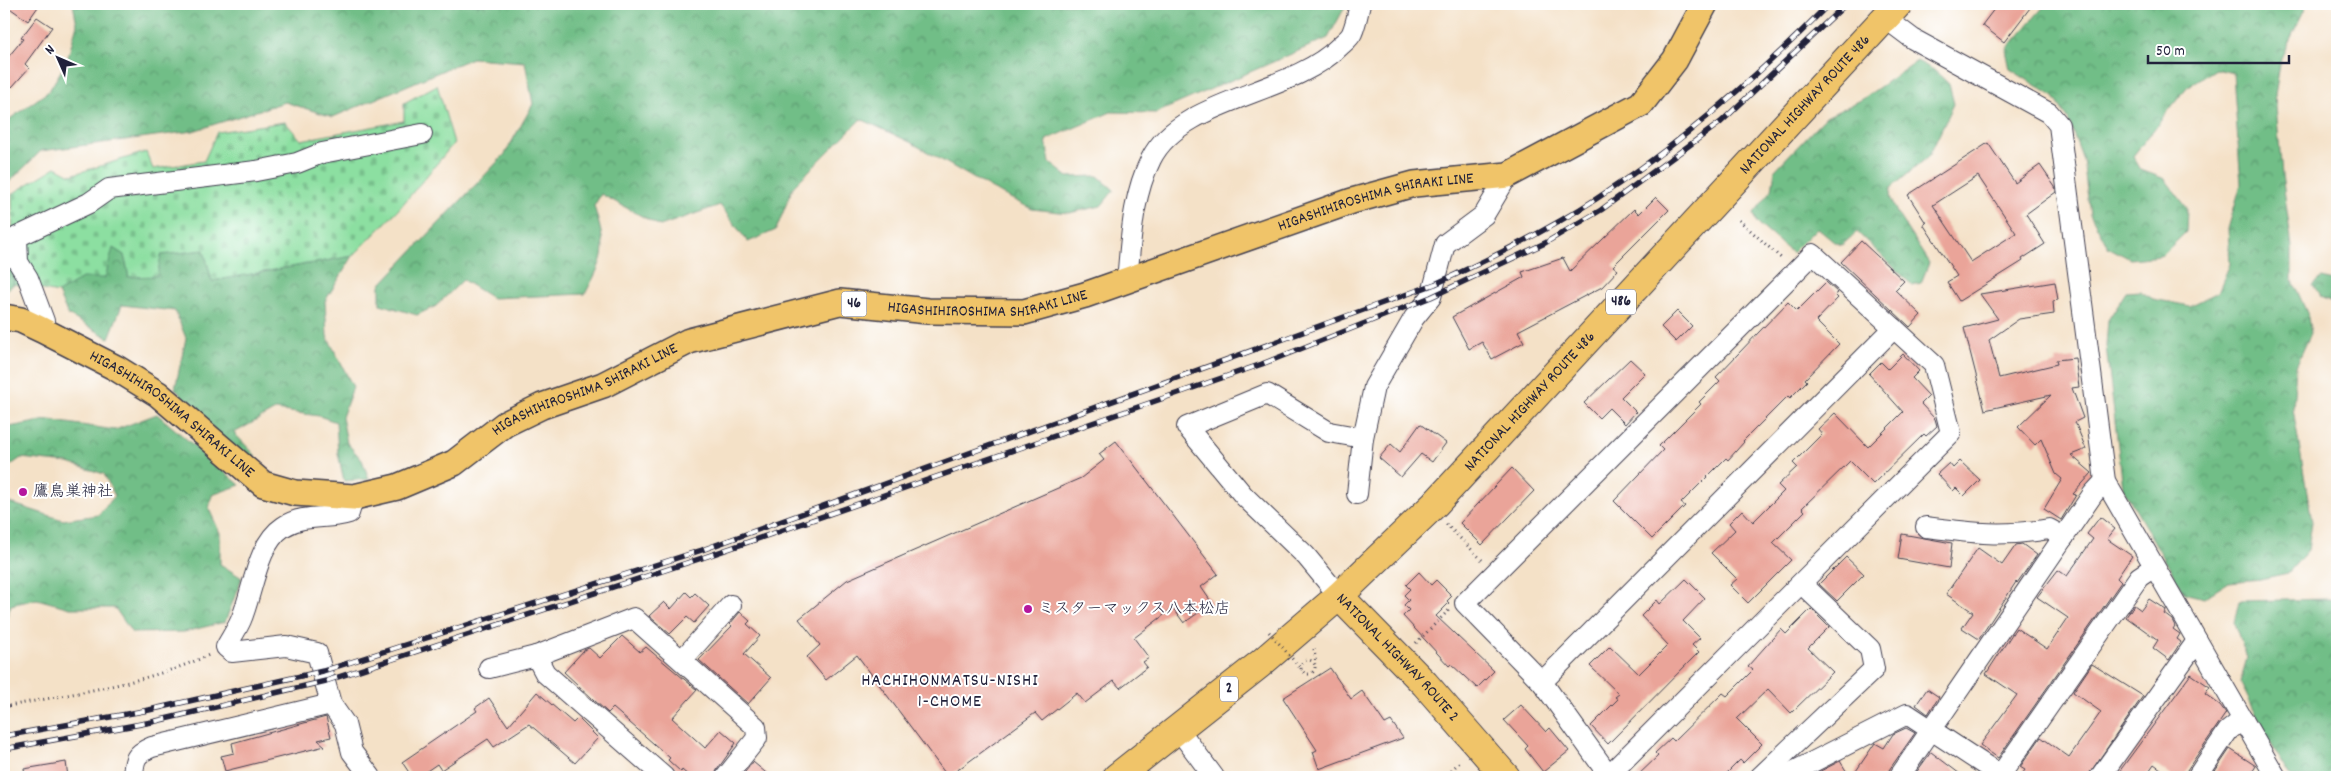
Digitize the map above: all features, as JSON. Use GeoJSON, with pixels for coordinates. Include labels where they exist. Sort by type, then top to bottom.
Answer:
{"type":"FeatureCollection","features":[{"type":"Feature","properties":{"kind":"highway","name":"NATIONAL HIGHWAY ROUTE 486"},"geometry":{"type":"LineString","coordinates":[[1339,596],[1435,504],[1891,11]]}},
{"type":"Feature","properties":{"kind":"highway","name":"NATIONAL HIGHWAY ROUTE 2"},"geometry":{"type":"LineString","coordinates":[[1117,777],[1179,730],[1339,596],[1425,684],[1506,777]]}},
{"type":"Feature","properties":{"kind":"main road","name":"HIGASHIHIROSHIMA SHIRAKI LINE"},"geometry":{"type":"LineString","coordinates":[[4,317],[21,320],[42,330],[116,368],[158,394],[263,484],[295,493],[354,497],[397,487],[454,463],[505,424],[542,406],[603,385],[689,341],[840,302],[928,311],[1024,312],[1126,281],[1352,201],[1414,184],[1508,175],[1641,104],[1675,60],[1705,4]]}},
{"type":"Feature","properties":{"kind":"street"},"geometry":{"type":"LineString","coordinates":[[1126,281],[1136,194],[1151,157],[1174,131],[1209,110],[1299,75],[1328,58],[1352,34],[1360,4]]}},
{"type":"Feature","properties":{"kind":"street"},"geometry":{"type":"LineString","coordinates":[[1891,11],[1912,39],[2049,113],[2058,124],[2105,481],[2276,777]]}},
{"type":"Feature","properties":{"kind":"street"},"geometry":{"type":"LineString","coordinates":[[42,330],[44,321],[28,278],[18,262],[16,237],[88,203],[109,189],[256,171],[297,163],[322,152],[422,134]]}},
{"type":"Feature","properties":{"kind":"street"},"geometry":{"type":"LineString","coordinates":[[1357,494],[1363,438],[1374,387],[1414,318],[1431,297],[1445,244],[1484,215],[1508,175]]}},
{"type":"Feature","properties":{"kind":"street"},"geometry":{"type":"LineString","coordinates":[[1813,254],[1894,328],[1934,365],[1951,433],[1609,776],[1542,682],[1465,603],[1813,254]]}},
{"type":"Feature","properties":{"kind":"street"},"geometry":{"type":"LineString","coordinates":[[1542,682],[1894,328]]}},
{"type":"Feature","properties":{"kind":"street"},"geometry":{"type":"LineString","coordinates":[[1339,596],[1306,556],[1244,496],[1187,427],[1268,394],[1329,432],[1363,438]]}},
{"type":"Feature","properties":{"kind":"street"},"geometry":{"type":"LineString","coordinates":[[1898,777],[2093,494],[2105,481]]}},
{"type":"Feature","properties":{"kind":"street"},"geometry":{"type":"LineString","coordinates":[[354,497],[350,513],[335,518],[311,516],[283,527],[266,544],[241,620],[226,647],[232,652],[286,646],[317,653],[331,704],[345,724],[352,752],[371,777]]}},
{"type":"Feature","properties":{"kind":"street"},"geometry":{"type":"LineString","coordinates":[[1926,527],[1986,535],[2021,534],[2049,528],[2064,537]]}},
{"type":"Feature","properties":{"kind":"street"},"geometry":{"type":"LineString","coordinates":[[1765,775],[1786,776],[1907,714],[1932,728],[2001,777],[2139,577],[2154,567]]}},
{"type":"Feature","properties":{"kind":"street"},"geometry":{"type":"LineString","coordinates":[[1765,775],[1874,669],[1870,649],[1802,584]]}},
{"type":"Feature","properties":{"kind":"street"},"geometry":{"type":"LineString","coordinates":[[682,660],[731,605]]}},
{"type":"Feature","properties":{"kind":"street"},"geometry":{"type":"LineString","coordinates":[[489,668],[536,656],[634,618],[756,727],[757,738],[726,777]]}},
{"type":"Feature","properties":{"kind":"street"},"geometry":{"type":"LineString","coordinates":[[2100,777],[2197,640]]}},
{"type":"Feature","properties":{"kind":"street"},"geometry":{"type":"LineString","coordinates":[[536,656],[545,673],[664,777]]}},
{"type":"Feature","properties":{"kind":"street"},"geometry":{"type":"LineString","coordinates":[[133,777],[134,763],[140,752],[152,747],[331,704]]}},
{"type":"Feature","properties":{"kind":"street"},"geometry":{"type":"LineString","coordinates":[[2197,777],[2228,731],[2243,719]]}},
{"type":"Feature","properties":{"kind":"street"},"geometry":{"type":"LineString","coordinates":[[1179,730],[1214,777]]}},
{"type":"Feature","properties":{"kind":"path"},"geometry":{"type":"LineString","coordinates":[[1739,220],[1795,272]]}},
{"type":"Feature","properties":{"kind":"path"},"geometry":{"type":"LineString","coordinates":[[1446,523],[1495,573]]}},
{"type":"Feature","properties":{"kind":"path"},"geometry":{"type":"LineString","coordinates":[[1414,645],[1453,607],[1465,603]]}},
{"type":"Feature","properties":{"kind":"path"},"geometry":{"type":"LineString","coordinates":[[1269,632],[1302,670],[1312,672]]}},
{"type":"Feature","properties":{"kind":"path"},"geometry":{"type":"LineString","coordinates":[[4,707],[136,681],[187,665],[226,647]]}},
{"type":"Feature","properties":{"kind":"path"},"geometry":{"type":"LineString","coordinates":[[1312,672],[1316,668],[1314,649]]}},
{"type":"Feature","properties":{"kind":"path"},"geometry":{"type":"LineString","coordinates":[[1302,670],[1302,663],[1312,661],[1315,666],[1312,672]]}},
{"type":"Feature","properties":{"kind":"path"},"geometry":{"type":"LineString","coordinates":[[1444,777],[1466,757]]}},
{"type":"Feature","properties":{"kind":"green space"},"geometry":{"type":"Polygon","coordinates":[[[73,4],[1345,4],[1345,7],[1328,38],[1156,113],[1111,112],[1046,140],[1050,163],[1068,177],[1098,176],[1114,190],[1101,206],[1069,213],[1032,209],[992,189],[912,143],[861,119],[793,187],[776,230],[748,242],[720,205],[660,226],[601,194],[594,206],[603,243],[603,252],[598,269],[585,294],[492,298],[463,280],[436,306],[417,315],[380,304],[380,285],[505,154],[533,104],[525,62],[472,58],[333,117],[285,102],[193,131],[41,151],[4,187],[4,123],[49,91],[67,61],[77,24],[73,4]]]}},
{"type":"Feature","properties":{"kind":"green space"},"geometry":{"type":"Polygon","coordinates":[[[2046,4],[2307,4],[2281,58],[2275,95],[2282,175],[2292,247],[2292,279],[2307,313],[2311,333],[2296,366],[2293,409],[2312,522],[2308,550],[2288,573],[2260,579],[2229,582],[2204,598],[2184,593],[2123,488],[2106,346],[2108,320],[2126,292],[2140,291],[2153,299],[2190,306],[2218,292],[2230,264],[2228,229],[2241,184],[2233,73],[2216,69],[2187,87],[2133,156],[2141,170],[2165,179],[2187,208],[2186,232],[2161,256],[2130,259],[2108,247],[2090,214],[2083,160],[2068,119],[2054,97],[2010,69],[2006,50],[2046,4]]]}},
{"type":"Feature","properties":{"kind":"green space"},"geometry":{"type":"Polygon","coordinates":[[[1917,61],[1934,70],[1949,84],[1954,104],[1929,156],[1891,188],[1890,197],[1898,215],[1929,263],[1921,283],[1912,285],[1857,232],[1842,245],[1834,242],[1817,228],[1792,253],[1757,223],[1754,213],[1772,190],[1775,170],[1826,117],[1861,100],[1917,61]]]}},
{"type":"Feature","properties":{"kind":"green space"},"geometry":{"type":"Polygon","coordinates":[[[437,85],[454,143],[398,210],[353,256],[212,281],[204,250],[161,255],[157,276],[129,277],[124,255],[113,248],[105,278],[82,278],[58,293],[14,284],[12,194],[56,167],[71,175],[146,152],[153,169],[204,161],[217,132],[285,122],[301,140],[404,121],[404,103],[437,85]]]}},
{"type":"Feature","properties":{"kind":"green space"},"geometry":{"type":"Polygon","coordinates":[[[4,193],[14,284],[4,292],[4,193]]]}},
{"type":"Feature","properties":{"kind":"green space"},"geometry":{"type":"Polygon","coordinates":[[[113,248],[124,255],[129,277],[161,255],[204,250],[212,281],[353,256],[325,301],[327,336],[353,387],[342,417],[347,443],[362,460],[369,479],[344,481],[338,453],[336,422],[319,416],[275,410],[234,433],[256,456],[253,459],[224,440],[175,389],[186,338],[175,311],[122,305],[109,338],[68,315],[58,293],[82,278],[113,248]]]}},
{"type":"Feature","properties":{"kind":"green space"},"geometry":{"type":"Polygon","coordinates":[[[2322,278],[2337,282],[2337,304],[2320,297],[2313,285],[2322,278]]]}},
{"type":"Feature","properties":{"kind":"green space"},"geometry":{"type":"Polygon","coordinates":[[[157,414],[240,485],[212,495],[209,509],[220,533],[220,564],[242,578],[225,622],[184,632],[132,633],[115,608],[70,608],[37,599],[11,605],[4,625],[4,501],[63,520],[98,515],[115,496],[104,474],[68,463],[21,458],[4,470],[4,428],[47,420],[115,430],[157,414]]]}},
{"type":"Feature","properties":{"kind":"green space"},"geometry":{"type":"Polygon","coordinates":[[[2329,599],[2337,602],[2337,777],[2291,777],[2271,744],[2240,682],[2247,658],[2234,623],[2239,601],[2329,599]]]}},
{"type":"Feature","properties":{"kind":"building"},"geometry":{"type":"Polygon","coordinates":[[[4,4],[40,4],[28,21],[4,4]]]}},
{"type":"Feature","properties":{"kind":"building"},"geometry":{"type":"Polygon","coordinates":[[[1998,4],[2033,4],[2004,42],[1982,25],[1998,4]]]}},
{"type":"Feature","properties":{"kind":"building"},"geometry":{"type":"Polygon","coordinates":[[[37,17],[52,27],[25,64],[29,68],[12,87],[4,79],[4,62],[23,39],[21,38],[37,17]]]}},
{"type":"Feature","properties":{"kind":"building"},"geometry":{"type":"Polygon","coordinates":[[[1988,143],[2015,183],[2040,165],[2055,187],[2056,192],[2026,214],[2045,244],[2022,259],[2023,261],[1959,301],[1947,282],[1957,276],[1923,224],[1926,223],[1908,195],[1988,143]],[[1978,176],[1933,205],[1971,262],[2016,233],[1978,176]]]}},
{"type":"Feature","properties":{"kind":"building"},"geometry":{"type":"Polygon","coordinates":[[[1656,197],[1669,210],[1613,266],[1618,270],[1602,287],[1518,331],[1524,342],[1492,359],[1482,342],[1469,349],[1452,317],[1524,277],[1522,272],[1563,258],[1570,271],[1634,209],[1639,214],[1656,197]]]}},
{"type":"Feature","properties":{"kind":"building"},"geometry":{"type":"Polygon","coordinates":[[[1861,241],[1904,281],[1895,290],[1921,315],[1910,327],[1841,262],[1861,241]]]}},
{"type":"Feature","properties":{"kind":"building"},"geometry":{"type":"Polygon","coordinates":[[[1826,282],[1838,293],[1835,295],[1838,298],[1816,321],[1839,344],[1805,379],[1807,381],[1790,398],[1788,396],[1743,441],[1728,460],[1726,458],[1681,503],[1685,506],[1652,539],[1614,501],[1663,450],[1659,446],[1701,404],[1699,402],[1720,381],[1716,377],[1788,302],[1797,311],[1826,282]]]}},
{"type":"Feature","properties":{"kind":"building"},"geometry":{"type":"Polygon","coordinates":[[[2055,282],[2058,300],[2053,301],[2054,314],[2019,319],[1989,340],[1999,378],[2057,364],[2056,360],[2075,358],[2079,387],[2072,388],[2083,418],[2075,422],[2086,449],[2071,455],[2092,473],[2073,494],[2076,495],[2061,520],[2044,509],[2062,479],[2056,474],[2041,439],[2035,445],[2018,427],[2051,395],[1985,410],[1964,328],[1998,319],[1980,294],[2055,282]]]}},
{"type":"Feature","properties":{"kind":"building"},"geometry":{"type":"Polygon","coordinates":[[[1677,311],[1692,326],[1676,342],[1661,327],[1677,311]]]}},
{"type":"Feature","properties":{"kind":"building"},"geometry":{"type":"Polygon","coordinates":[[[1903,354],[1919,371],[1912,378],[1929,396],[1921,404],[1935,419],[1937,426],[1926,436],[1924,434],[1873,484],[1850,461],[1802,508],[1805,511],[1773,543],[1791,560],[1748,603],[1730,585],[1737,579],[1711,553],[1735,530],[1729,523],[1742,510],[1753,522],[1784,491],[1778,485],[1797,467],[1793,463],[1822,434],[1818,429],[1835,413],[1868,447],[1903,412],[1869,374],[1881,362],[1888,369],[1903,354]]]}},
{"type":"Feature","properties":{"kind":"building"},"geometry":{"type":"Polygon","coordinates":[[[1630,359],[1645,373],[1621,397],[1636,412],[1625,424],[1609,408],[1599,418],[1584,403],[1630,359]]]}},
{"type":"Feature","properties":{"kind":"building"},"geometry":{"type":"Polygon","coordinates":[[[1420,424],[1446,443],[1432,462],[1421,454],[1401,477],[1379,458],[1391,444],[1400,452],[1420,424]]]}},
{"type":"Feature","properties":{"kind":"building"},"geometry":{"type":"Polygon","coordinates":[[[1116,441],[1218,574],[1201,587],[1212,603],[1184,623],[1173,608],[1134,638],[1149,658],[1143,662],[1147,667],[1120,688],[1114,681],[1085,703],[1077,693],[1042,721],[1035,713],[948,777],[857,655],[826,680],[807,657],[820,645],[799,619],[847,580],[1081,478],[1104,460],[1099,454],[1116,441]]]}},
{"type":"Feature","properties":{"kind":"building"},"geometry":{"type":"Polygon","coordinates":[[[1960,461],[1980,480],[1964,496],[1956,488],[1953,491],[1937,474],[1949,463],[1953,468],[1960,461]]]}},
{"type":"Feature","properties":{"kind":"building"},"geometry":{"type":"Polygon","coordinates":[[[1512,468],[1534,491],[1482,545],[1460,523],[1512,468]]]}},
{"type":"Feature","properties":{"kind":"building"},"geometry":{"type":"Polygon","coordinates":[[[2100,517],[2115,529],[2107,539],[2132,556],[2117,578],[2121,582],[1998,758],[1980,745],[2017,695],[1986,674],[2016,628],[2047,649],[2068,618],[2037,597],[2058,570],[2067,576],[2093,539],[2087,534],[2100,517]]]}},
{"type":"Feature","properties":{"kind":"building"},"geometry":{"type":"Polygon","coordinates":[[[1902,534],[1952,543],[1949,568],[1898,559],[1902,534]]]}},
{"type":"Feature","properties":{"kind":"building"},"geometry":{"type":"Polygon","coordinates":[[[2022,544],[2037,555],[2016,582],[1979,639],[1962,628],[1973,612],[1946,594],[1978,548],[2002,565],[2016,545],[2022,544]]]}},
{"type":"Feature","properties":{"kind":"building"},"geometry":{"type":"Polygon","coordinates":[[[1846,557],[1864,574],[1837,601],[1819,584],[1846,557]]]}},
{"type":"Feature","properties":{"kind":"building"},"geometry":{"type":"Polygon","coordinates":[[[1419,572],[1431,585],[1436,580],[1452,596],[1447,601],[1449,603],[1436,616],[1494,671],[1477,688],[1451,664],[1449,666],[1403,616],[1409,610],[1404,605],[1409,600],[1404,595],[1410,589],[1406,585],[1419,572]]]}},
{"type":"Feature","properties":{"kind":"building"},"geometry":{"type":"Polygon","coordinates":[[[1686,579],[1705,598],[1683,621],[1700,638],[1692,645],[1699,652],[1608,744],[1591,726],[1618,699],[1615,697],[1619,694],[1590,666],[1610,646],[1639,674],[1668,645],[1641,616],[1657,600],[1660,604],[1686,579]]]}},
{"type":"Feature","properties":{"kind":"building"},"geometry":{"type":"Polygon","coordinates":[[[686,592],[691,597],[695,593],[709,606],[694,623],[687,617],[670,634],[649,616],[664,602],[671,609],[686,592]]]}},
{"type":"Feature","properties":{"kind":"building"},"geometry":{"type":"Polygon","coordinates":[[[2149,599],[2166,610],[2164,614],[2172,620],[2175,626],[2173,629],[2180,634],[2177,639],[2181,642],[2169,660],[2153,648],[2158,640],[2126,617],[2134,605],[2141,610],[2149,599]]]}},
{"type":"Feature","properties":{"kind":"building"},"geometry":{"type":"Polygon","coordinates":[[[1811,609],[1829,627],[1808,648],[1833,672],[1791,713],[1768,689],[1737,719],[1762,744],[1743,763],[1740,760],[1723,777],[1636,777],[1658,756],[1655,753],[1671,738],[1674,741],[1723,693],[1727,696],[1753,670],[1748,666],[1781,629],[1786,634],[1811,609]]]}},
{"type":"Feature","properties":{"kind":"building"},"geometry":{"type":"Polygon","coordinates":[[[740,612],[750,621],[747,624],[760,636],[744,654],[771,678],[748,704],[699,660],[732,626],[730,624],[740,612]]]}},
{"type":"Feature","properties":{"kind":"building"},"geometry":{"type":"Polygon","coordinates":[[[622,636],[640,652],[646,647],[697,690],[672,718],[705,748],[721,730],[736,743],[714,777],[690,777],[682,770],[681,772],[668,760],[670,758],[613,708],[608,713],[564,672],[584,650],[589,648],[600,658],[622,636]]]}},
{"type":"Feature","properties":{"kind":"building"},"geometry":{"type":"Polygon","coordinates":[[[2092,664],[2143,696],[2087,777],[2020,777],[2025,770],[2020,767],[2041,737],[2069,757],[2101,712],[2073,692],[2092,664]]]}},
{"type":"Feature","properties":{"kind":"building"},"geometry":{"type":"Polygon","coordinates":[[[1330,668],[1351,699],[1362,691],[1385,724],[1391,721],[1403,738],[1319,769],[1313,752],[1317,750],[1283,698],[1330,668]]]}},
{"type":"Feature","properties":{"kind":"building"},"geometry":{"type":"Polygon","coordinates":[[[2191,674],[2210,687],[2205,694],[2220,705],[2226,713],[2187,770],[2185,777],[2172,777],[2154,764],[2145,777],[2116,776],[2191,674]]]}},
{"type":"Feature","properties":{"kind":"building"},"geometry":{"type":"Polygon","coordinates":[[[1927,689],[1939,697],[1928,714],[1916,705],[1927,689]]]}},
{"type":"Feature","properties":{"kind":"building"},"geometry":{"type":"Polygon","coordinates":[[[537,692],[573,723],[578,718],[598,738],[575,763],[529,724],[494,747],[488,739],[441,770],[437,764],[418,777],[412,777],[402,762],[477,711],[475,708],[489,698],[508,726],[537,692]]]}},
{"type":"Feature","properties":{"kind":"building"},"geometry":{"type":"Polygon","coordinates":[[[1521,705],[1546,732],[1550,728],[1569,751],[1543,772],[1525,749],[1528,746],[1504,720],[1521,705]]]}},
{"type":"Feature","properties":{"kind":"building"},"geometry":{"type":"Polygon","coordinates":[[[326,717],[331,737],[318,740],[325,746],[225,771],[221,756],[234,753],[232,743],[326,717]]]}},
{"type":"Feature","properties":{"kind":"building"},"geometry":{"type":"Polygon","coordinates":[[[1906,728],[1915,733],[1889,770],[1887,777],[1852,777],[1875,743],[1884,748],[1893,734],[1906,728]]]}},
{"type":"Feature","properties":{"kind":"building"},"geometry":{"type":"Polygon","coordinates":[[[2230,749],[2256,766],[2249,777],[2211,777],[2230,749]]]}},
{"type":"Feature","properties":{"kind":"building"},"geometry":{"type":"Polygon","coordinates":[[[1931,752],[1964,777],[1913,777],[1931,752]]]}},
{"type":"Feature","properties":{"kind":"building"},"geometry":{"type":"Polygon","coordinates":[[[1840,761],[1850,777],[1809,777],[1840,761]]]}},
{"type":"Feature","properties":{"kind":"building"},"geometry":{"type":"Polygon","coordinates":[[[66,762],[68,777],[25,777],[24,769],[66,762]]]}},
{"type":"Feature","properties":{"kind":"building"},"geometry":{"type":"Polygon","coordinates":[[[753,762],[771,777],[741,777],[753,762]]]}},
{"type":"Feature","properties":{"kind":"railway"},"geometry":{"type":"LineString","coordinates":[[4,736],[149,710],[323,671],[702,550],[1435,284],[1537,234],[1628,178],[1718,108],[1775,57],[1829,4]]}},
{"type":"Feature","properties":{"kind":"railway"},"geometry":{"type":"LineString","coordinates":[[4,749],[152,722],[326,681],[702,558],[1262,364],[1431,297],[1545,243],[1601,210],[1721,122],[1846,4]]}},
{"type":"Feature","properties":{"kind":"place","name":"鷹鳥巣神社"},"geometry":{"type":"Point","coordinates":[23,492]}},
{"type":"Feature","properties":{"kind":"place","name":"ミスターマックス八本松店"},"geometry":{"type":"Point","coordinates":[1028,609]}},
{"type":"Feature","properties":{"kind":"district","name":"HACHIHONMATSU-NISHI 1-CHOME"},"geometry":{"type":"Point","coordinates":[950,691]}}]}
